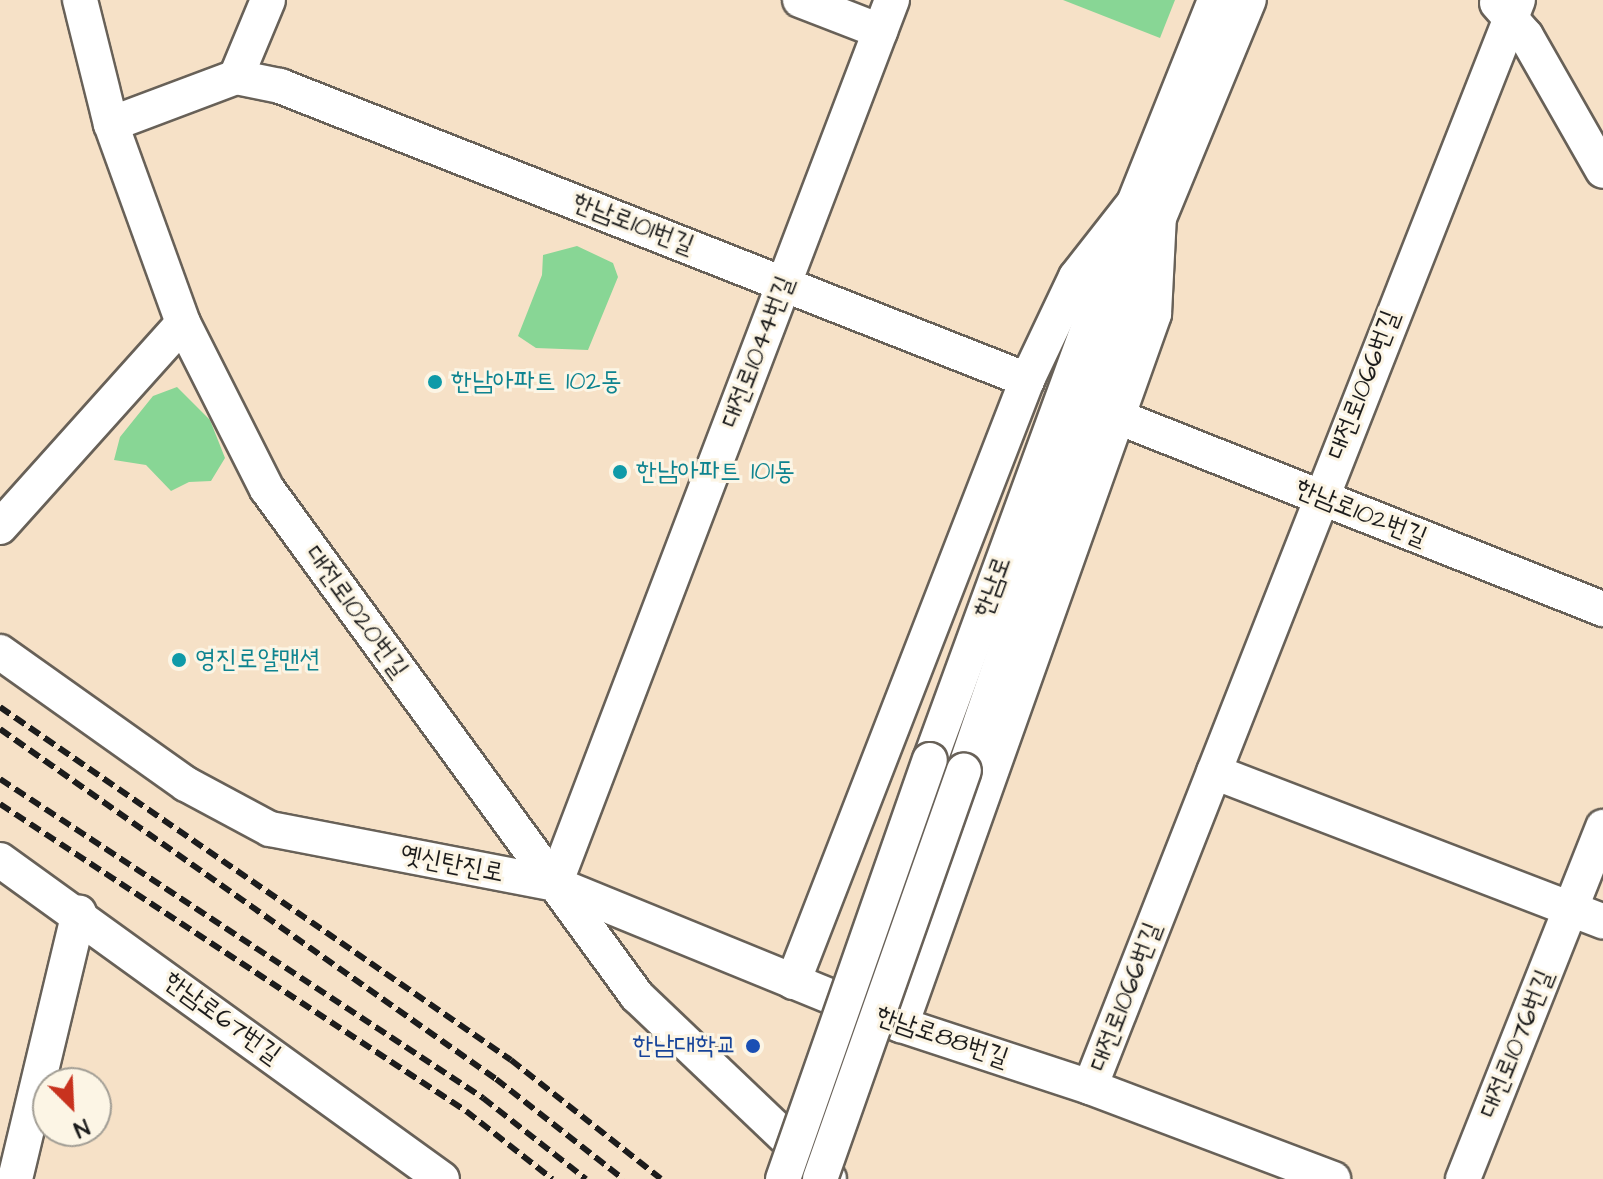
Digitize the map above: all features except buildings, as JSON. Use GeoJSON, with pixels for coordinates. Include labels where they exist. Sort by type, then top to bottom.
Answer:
{"type":"FeatureCollection","features":[{"type":"Feature","properties":{"kind":"street","name":"대전로1020번길"},"geometry":{"type":"LineString","coordinates":[[80,0],[111,124],[183,323],[267,489],[555,884]]}},
{"type":"Feature","properties":{"kind":"street"},"geometry":{"type":"LineString","coordinates":[[111,124],[236,77],[268,0]]}},
{"type":"Feature","properties":{"kind":"street"},"geometry":{"type":"LineString","coordinates":[[800,0],[880,31]]}},
{"type":"Feature","properties":{"kind":"street","name":"대전로1044번길"},"geometry":{"type":"LineString","coordinates":[[555,884],[892,0]]}},
{"type":"Feature","properties":{"kind":"street","name":"한남로"},"geometry":{"type":"LineString","coordinates":[[820,1179],[964,771],[1215,0]]}},
{"type":"Feature","properties":{"kind":"street","name":"한남로"},"geometry":{"type":"LineString","coordinates":[[783,1179],[930,760],[1147,209],[1249,0]]}},
{"type":"Feature","properties":{"kind":"street"},"geometry":{"type":"LineString","coordinates":[[1507,5],[1603,171]]}},
{"type":"Feature","properties":{"kind":"street","name":"대전로1066번길"},"geometry":{"type":"LineString","coordinates":[[1090,1087],[1321,497],[1507,5]]}},
{"type":"Feature","properties":{"kind":"street","name":"한남로101번길"},"geometry":{"type":"LineString","coordinates":[[236,77],[280,86],[1027,380]]}},
{"type":"Feature","properties":{"kind":"street"},"geometry":{"type":"LineString","coordinates":[[793,982],[1027,380],[1076,277],[1147,209]]}},
{"type":"Feature","properties":{"kind":"street"},"geometry":{"type":"LineString","coordinates":[[901,1025],[1154,314],[1147,209]]}},
{"type":"Feature","properties":{"kind":"street"},"geometry":{"type":"LineString","coordinates":[[0,527],[183,323]]}},
{"type":"Feature","properties":{"kind":"street","name":"한남로102번길"},"geometry":{"type":"LineString","coordinates":[[1118,417],[1603,609]]}},
{"type":"Feature","properties":{"kind":"street","name":"옛신탄진로"},"geometry":{"type":"LineString","coordinates":[[0,652],[186,784],[270,829],[555,884]]}},
{"type":"Feature","properties":{"kind":"street"},"geometry":{"type":"LineString","coordinates":[[1214,772],[1603,921]]}},
{"type":"Feature","properties":{"kind":"street","name":"대전로1076번길"},"geometry":{"type":"LineString","coordinates":[[1463,1179],[1603,827]]}},
{"type":"Feature","properties":{"kind":"street","name":"한남로67번길"},"geometry":{"type":"LineString","coordinates":[[0,860],[79,913],[442,1179]]}},
{"type":"Feature","properties":{"kind":"street"},"geometry":{"type":"LineString","coordinates":[[555,884],[637,996],[829,1179]]}},
{"type":"Feature","properties":{"kind":"street","name":"한남로88번길"},"geometry":{"type":"LineString","coordinates":[[555,884],[901,1025],[1090,1087],[1333,1179]]}},
{"type":"Feature","properties":{"kind":"street"},"geometry":{"type":"LineString","coordinates":[[15,1179],[79,913]]}},
{"type":"Feature","properties":{"kind":"green space"},"geometry":{"type":"Polygon","coordinates":[[[1063,0],[1175,0],[1160,38],[1063,0]]]}},
{"type":"Feature","properties":{"kind":"green space"},"geometry":{"type":"Polygon","coordinates":[[[577,246],[613,263],[618,277],[588,350],[536,348],[518,336],[542,275],[543,255],[577,246]]]}},
{"type":"Feature","properties":{"kind":"green space"},"geometry":{"type":"Polygon","coordinates":[[[177,387],[210,420],[225,458],[211,481],[189,482],[171,491],[146,465],[114,460],[120,437],[153,396],[177,387]]]}},
{"type":"Feature","properties":{"kind":"railway"},"geometry":{"type":"LineString","coordinates":[[0,707],[511,1060],[661,1179]]}},
{"type":"Feature","properties":{"kind":"railway"},"geometry":{"type":"LineString","coordinates":[[0,729],[496,1079],[623,1179]]}},
{"type":"Feature","properties":{"kind":"railway"},"geometry":{"type":"LineString","coordinates":[[0,779],[483,1098],[586,1179]]}},
{"type":"Feature","properties":{"kind":"railway"},"geometry":{"type":"LineString","coordinates":[[0,804],[466,1111],[552,1179]]}},
{"type":"Feature","properties":{"kind":"place","name":"한남아파트 102동"},"geometry":{"type":"Point","coordinates":[435,382]}},
{"type":"Feature","properties":{"kind":"place","name":"한남아파트 101동"},"geometry":{"type":"Point","coordinates":[620,472]}},
{"type":"Feature","properties":{"kind":"place","name":"영진로얄맨션"},"geometry":{"type":"Point","coordinates":[179,660]}},
{"type":"Feature","properties":{"kind":"place","name":"한남대학교"},"geometry":{"type":"Point","coordinates":[753,1046]}}]}
